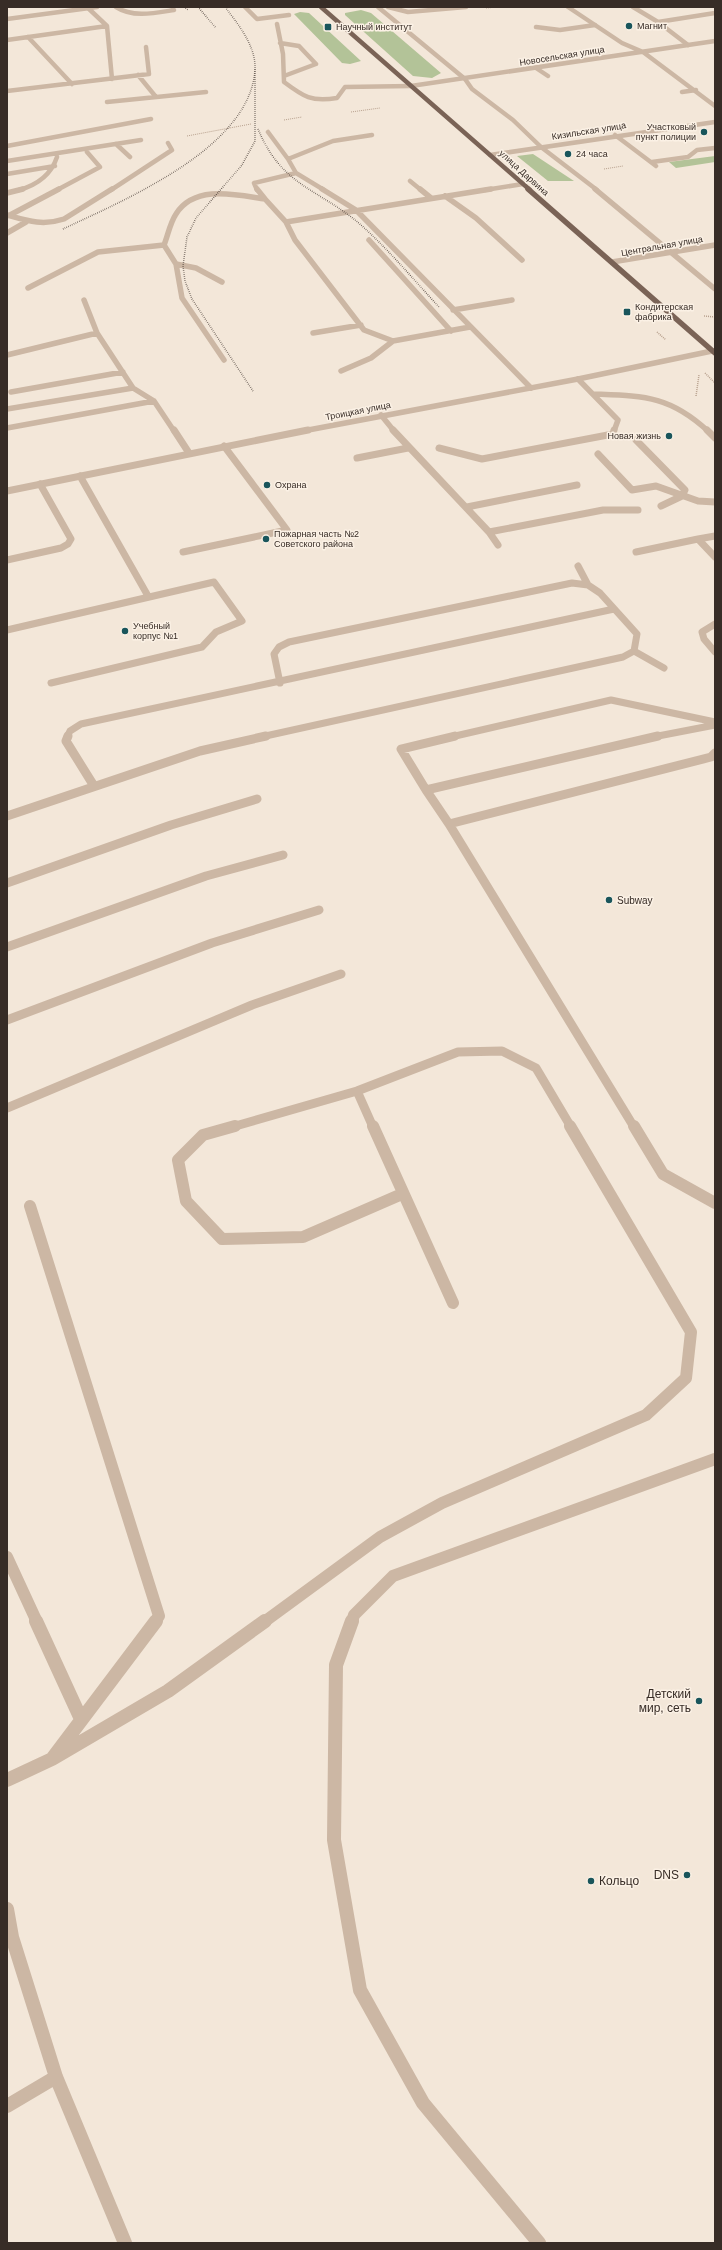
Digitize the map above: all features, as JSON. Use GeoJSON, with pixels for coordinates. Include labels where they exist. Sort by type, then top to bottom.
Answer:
{"type":"FeatureCollection","features":[{"type":"Feature","properties":{"kind":"main road","name":"улица Дарвина"},"geometry":{"type":"LineString","coordinates":[[322,7],[714,352]]}},
{"type":"Feature","properties":{"kind":"street"},"geometry":{"type":"LineString","coordinates":[[7,19],[97,7]]}},
{"type":"Feature","properties":{"kind":"street"},"geometry":{"type":"LineString","coordinates":[[116,7],[119,10],[134,14],[174,10]]}},
{"type":"Feature","properties":{"kind":"street"},"geometry":{"type":"LineString","coordinates":[[245,7],[257,19],[289,15]]}},
{"type":"Feature","properties":{"kind":"street"},"geometry":{"type":"LineString","coordinates":[[378,7],[465,79],[472,89],[512,120],[541,147],[608,199],[715,289]]}},
{"type":"Feature","properties":{"kind":"street"},"geometry":{"type":"LineString","coordinates":[[388,7],[408,12],[466,7]]}},
{"type":"Feature","properties":{"kind":"street"},"geometry":{"type":"LineString","coordinates":[[568,7],[622,43],[643,52],[714,104]]}},
{"type":"Feature","properties":{"kind":"street"},"geometry":{"type":"LineString","coordinates":[[633,7],[658,22],[688,45]]}},
{"type":"Feature","properties":{"kind":"street"},"geometry":{"type":"LineString","coordinates":[[88,8],[107,26],[112,78]]}},
{"type":"Feature","properties":{"kind":"street"},"geometry":{"type":"LineString","coordinates":[[658,22],[715,13]]}},
{"type":"Feature","properties":{"kind":"street"},"geometry":{"type":"LineString","coordinates":[[277,24],[284,76],[316,64],[299,46],[280,43]]}},
{"type":"Feature","properties":{"kind":"street"},"geometry":{"type":"LineString","coordinates":[[536,27],[560,30],[595,25]]}},
{"type":"Feature","properties":{"kind":"street"},"geometry":{"type":"LineString","coordinates":[[7,40],[107,26]]}},
{"type":"Feature","properties":{"kind":"street"},"geometry":{"type":"LineString","coordinates":[[28,37],[72,84]]}},
{"type":"Feature","properties":{"kind":"street","name":"Новосельская улица"},"geometry":{"type":"LineString","coordinates":[[284,76],[284,82],[306,99],[318,101],[337,98],[345,87],[412,86],[715,41]]}},
{"type":"Feature","properties":{"kind":"street"},"geometry":{"type":"LineString","coordinates":[[7,91],[149,74],[146,47]]}},
{"type":"Feature","properties":{"kind":"street"},"geometry":{"type":"LineString","coordinates":[[536,68],[548,76]]}},
{"type":"Feature","properties":{"kind":"street"},"geometry":{"type":"LineString","coordinates":[[138,75],[156,97]]}},
{"type":"Feature","properties":{"kind":"street"},"geometry":{"type":"LineString","coordinates":[[682,92],[696,90]]}},
{"type":"Feature","properties":{"kind":"street"},"geometry":{"type":"LineString","coordinates":[[107,102],[206,92]]}},
{"type":"Feature","properties":{"kind":"street"},"geometry":{"type":"LineString","coordinates":[[7,146],[151,120]]}},
{"type":"Feature","properties":{"kind":"street","name":"Кизильская улица"},"geometry":{"type":"LineString","coordinates":[[490,154],[615,135],[715,122]]}},
{"type":"Feature","properties":{"kind":"street"},"geometry":{"type":"LineString","coordinates":[[268,132],[288,159],[296,173],[356,210],[531,388]]}},
{"type":"Feature","properties":{"kind":"street"},"geometry":{"type":"LineString","coordinates":[[288,159],[333,141],[372,135]]}},
{"type":"Feature","properties":{"kind":"street"},"geometry":{"type":"LineString","coordinates":[[615,135],[654,164],[688,157],[697,150],[715,148]]}},
{"type":"Feature","properties":{"kind":"street"},"geometry":{"type":"LineString","coordinates":[[7,161],[141,140]]}},
{"type":"Feature","properties":{"kind":"street"},"geometry":{"type":"LineString","coordinates":[[9,215],[26,222],[39,225],[53,224],[64,219],[156,162],[172,150],[168,143]]}},
{"type":"Feature","properties":{"kind":"street"},"geometry":{"type":"LineString","coordinates":[[116,144],[130,157]]}},
{"type":"Feature","properties":{"kind":"street"},"geometry":{"type":"LineString","coordinates":[[9,215],[100,167],[87,152]]}},
{"type":"Feature","properties":{"kind":"street"},"geometry":{"type":"LineString","coordinates":[[7,193],[20,191],[39,181],[55,166],[56,157]]}},
{"type":"Feature","properties":{"kind":"street"},"geometry":{"type":"LineString","coordinates":[[7,174],[55,166]]}},
{"type":"Feature","properties":{"kind":"street"},"geometry":{"type":"LineString","coordinates":[[296,173],[254,183],[254,186],[286,222],[295,240],[364,330],[393,341]]}},
{"type":"Feature","properties":{"kind":"street"},"geometry":{"type":"LineString","coordinates":[[410,181],[431,198]]}},
{"type":"Feature","properties":{"kind":"street"},"geometry":{"type":"LineString","coordinates":[[286,222],[523,184]]}},
{"type":"Feature","properties":{"kind":"street"},"geometry":{"type":"LineString","coordinates":[[164,246],[178,211],[198,197],[210,194],[265,199]]}},
{"type":"Feature","properties":{"kind":"street"},"geometry":{"type":"LineString","coordinates":[[445,196],[476,216],[497,240],[522,260]]}},
{"type":"Feature","properties":{"kind":"street"},"geometry":{"type":"LineString","coordinates":[[7,233],[26,222]]}},
{"type":"Feature","properties":{"kind":"street"},"geometry":{"type":"LineString","coordinates":[[369,240],[451,331]]}},
{"type":"Feature","properties":{"kind":"street","name":"Центральная улица"},"geometry":{"type":"LineString","coordinates":[[612,262],[715,245]]}},
{"type":"Feature","properties":{"kind":"street"},"geometry":{"type":"LineString","coordinates":[[164,246],[176,264],[182,298],[224,360]]}},
{"type":"Feature","properties":{"kind":"street"},"geometry":{"type":"LineString","coordinates":[[28,288],[98,252],[164,246]]}},
{"type":"Feature","properties":{"kind":"street"},"geometry":{"type":"LineString","coordinates":[[176,264],[196,268],[222,282]]}},
{"type":"Feature","properties":{"kind":"street"},"geometry":{"type":"LineString","coordinates":[[84,300],[97,333],[133,388],[154,401],[189,453]]}},
{"type":"Feature","properties":{"kind":"street"},"geometry":{"type":"LineString","coordinates":[[453,310],[512,300]]}},
{"type":"Feature","properties":{"kind":"street"},"geometry":{"type":"LineString","coordinates":[[313,333],[361,325]]}},
{"type":"Feature","properties":{"kind":"street"},"geometry":{"type":"LineString","coordinates":[[341,371],[372,358],[393,341],[470,327]]}},
{"type":"Feature","properties":{"kind":"street"},"geometry":{"type":"LineString","coordinates":[[7,355],[97,333]]}},
{"type":"Feature","properties":{"kind":"street","name":"Троицкая улица"},"geometry":{"type":"LineString","coordinates":[[7,491],[381,415],[531,388],[714,352]]}},
{"type":"Feature","properties":{"kind":"street"},"geometry":{"type":"LineString","coordinates":[[11,392],[123,372]]}},
{"type":"Feature","properties":{"kind":"street"},"geometry":{"type":"LineString","coordinates":[[439,448],[482,459],[614,434],[618,420],[578,379]]}},
{"type":"Feature","properties":{"kind":"street"},"geometry":{"type":"LineString","coordinates":[[7,409],[133,388]]}},
{"type":"Feature","properties":{"kind":"street"},"geometry":{"type":"LineString","coordinates":[[593,394],[640,397],[668,403],[692,416],[715,438]]}},
{"type":"Feature","properties":{"kind":"street"},"geometry":{"type":"LineString","coordinates":[[7,428],[154,401]]}},
{"type":"Feature","properties":{"kind":"street"},"geometry":{"type":"LineString","coordinates":[[381,415],[408,448],[467,507],[489,532],[498,545]]}},
{"type":"Feature","properties":{"kind":"street"},"geometry":{"type":"LineString","coordinates":[[636,440],[686,490],[682,496],[661,506]]}},
{"type":"Feature","properties":{"kind":"street"},"geometry":{"type":"LineString","coordinates":[[183,552],[287,530],[224,446]]}},
{"type":"Feature","properties":{"kind":"street"},"geometry":{"type":"LineString","coordinates":[[357,458],[408,448]]}},
{"type":"Feature","properties":{"kind":"street"},"geometry":{"type":"LineString","coordinates":[[598,454],[632,490],[656,486],[698,501],[715,502]]}},
{"type":"Feature","properties":{"kind":"street"},"geometry":{"type":"LineString","coordinates":[[80,476],[148,596]]}},
{"type":"Feature","properties":{"kind":"street"},"geometry":{"type":"LineString","coordinates":[[7,560],[61,548],[68,544],[71,539],[40,484]]}},
{"type":"Feature","properties":{"kind":"street"},"geometry":{"type":"LineString","coordinates":[[467,507],[577,485]]}},
{"type":"Feature","properties":{"kind":"street"},"geometry":{"type":"LineString","coordinates":[[489,532],[603,510],[638,510]]}},
{"type":"Feature","properties":{"kind":"street"},"geometry":{"type":"LineString","coordinates":[[636,552],[715,536]]}},
{"type":"Feature","properties":{"kind":"street"},"geometry":{"type":"LineString","coordinates":[[698,539],[715,557]]}},
{"type":"Feature","properties":{"kind":"street"},"geometry":{"type":"LineString","coordinates":[[578,566],[588,585]]}},
{"type":"Feature","properties":{"kind":"street"},"geometry":{"type":"LineString","coordinates":[[7,630],[148,596],[214,582],[242,621],[216,632],[202,647],[51,683]]}},
{"type":"Feature","properties":{"kind":"street"},"geometry":{"type":"LineString","coordinates":[[280,683],[274,654],[279,647],[289,642],[572,583],[588,585],[600,592],[637,634],[634,651]]}},
{"type":"Feature","properties":{"kind":"street"},"geometry":{"type":"LineString","coordinates":[[94,786],[66,741],[70,731],[81,724],[280,683],[614,608]]}},
{"type":"Feature","properties":{"kind":"street"},"geometry":{"type":"LineString","coordinates":[[715,624],[702,632],[704,639],[715,652]]}},
{"type":"Feature","properties":{"kind":"street"},"geometry":{"type":"LineString","coordinates":[[634,651],[664,668]]}},
{"type":"Feature","properties":{"kind":"street"},"geometry":{"type":"LineString","coordinates":[[7,816],[200,751],[623,657],[634,651]]}},
{"type":"Feature","properties":{"kind":"street"},"geometry":{"type":"LineString","coordinates":[[715,722],[611,700],[401,749],[449,824],[663,1174],[715,1203]]}},
{"type":"Feature","properties":{"kind":"street"},"geometry":{"type":"LineString","coordinates":[[426,790],[624,743],[715,725]]}},
{"type":"Feature","properties":{"kind":"street"},"geometry":{"type":"LineString","coordinates":[[449,824],[711,758],[715,753]]}},
{"type":"Feature","properties":{"kind":"street"},"geometry":{"type":"LineString","coordinates":[[7,883],[171,825],[257,799]]}},
{"type":"Feature","properties":{"kind":"street"},"geometry":{"type":"LineString","coordinates":[[7,947],[206,876],[283,854]]}},
{"type":"Feature","properties":{"kind":"street"},"geometry":{"type":"LineString","coordinates":[[7,1020],[212,943],[319,910]]}},
{"type":"Feature","properties":{"kind":"street"},"geometry":{"type":"LineString","coordinates":[[7,1108],[252,1005],[341,974]]}},
{"type":"Feature","properties":{"kind":"street"},"geometry":{"type":"LineString","coordinates":[[7,1780],[52,1759],[168,1690],[380,1536],[442,1503],[646,1415],[686,1378],[691,1332],[536,1068],[502,1051],[458,1052],[357,1091],[203,1134],[178,1160],[186,1201],[222,1239],[303,1237],[402,1194]]}},
{"type":"Feature","properties":{"kind":"street"},"geometry":{"type":"LineString","coordinates":[[357,1091],[402,1194],[453,1303]]}},
{"type":"Feature","properties":{"kind":"street"},"geometry":{"type":"LineString","coordinates":[[30,1206],[159,1616],[52,1759]]}},
{"type":"Feature","properties":{"kind":"street"},"geometry":{"type":"LineString","coordinates":[[539,2243],[423,2103],[360,1990],[334,1840],[336,1665],[354,1615],[393,1576],[715,1459]]}},
{"type":"Feature","properties":{"kind":"street"},"geometry":{"type":"LineString","coordinates":[[7,1557],[81,1719]]}},
{"type":"Feature","properties":{"kind":"street"},"geometry":{"type":"LineString","coordinates":[[7,1909],[10,1938],[56,2077],[125,2243]]}},
{"type":"Feature","properties":{"kind":"street"},"geometry":{"type":"LineString","coordinates":[[7,2106],[56,2077]]}},
{"type":"Feature","properties":{"kind":"path"},"geometry":{"type":"LineString","coordinates":[[692,416],[700,369]]}},
{"type":"Feature","properties":{"kind":"green space"},"geometry":{"type":"Polygon","coordinates":[[[361,10],[371,13],[441,73],[432,78],[413,76],[345,15],[345,13],[361,10]]]}},
{"type":"Feature","properties":{"kind":"green space"},"geometry":{"type":"Polygon","coordinates":[[[300,12],[309,13],[361,61],[350,64],[342,63],[294,14],[300,12]]]}},
{"type":"Feature","properties":{"kind":"green space"},"geometry":{"type":"Polygon","coordinates":[[[533,154],[574,181],[548,181],[517,156],[533,154]]]}},
{"type":"Feature","properties":{"kind":"green space"},"geometry":{"type":"Polygon","coordinates":[[[715,156],[715,162],[676,168],[669,162],[715,156]]]}},
{"type":"Feature","properties":{"kind":"railway"},"geometry":{"type":"LineString","coordinates":[[184,7],[188,10]]}},
{"type":"Feature","properties":{"kind":"railway"},"geometry":{"type":"LineString","coordinates":[[198,7],[216,28]]}},
{"type":"Feature","properties":{"kind":"railway"},"geometry":{"type":"LineString","coordinates":[[225,7],[245,36],[253,52],[255,69]]}},
{"type":"Feature","properties":{"kind":"railway"},"geometry":{"type":"LineString","coordinates":[[63,229],[150,186],[180,168],[209,147],[232,123],[248,97],[255,69]]}},
{"type":"Feature","properties":{"kind":"railway"},"geometry":{"type":"LineString","coordinates":[[253,391],[192,299],[185,281],[183,266],[187,237],[196,218],[242,165],[255,141],[255,69]]}},
{"type":"Feature","properties":{"kind":"railway"},"geometry":{"type":"LineString","coordinates":[[258,129],[278,163],[290,175],[302,185],[361,225],[439,307]]}},
{"type":"Feature","properties":{"kind":"place","name":"Магнит"},"geometry":{"type":"Point","coordinates":[629,26]}},
{"type":"Feature","properties":{"kind":"place","name":"Научный институт"},"geometry":{"type":"Point","coordinates":[328,27]}},
{"type":"Feature","properties":{"kind":"place","name":"Участковый пункт полиции"},"geometry":{"type":"Point","coordinates":[704,132]}},
{"type":"Feature","properties":{"kind":"place","name":"24 часа"},"geometry":{"type":"Point","coordinates":[568,154]}},
{"type":"Feature","properties":{"kind":"place","name":"Кондитерская фабрика"},"geometry":{"type":"Point","coordinates":[627,312]}},
{"type":"Feature","properties":{"kind":"place","name":"Новая жизнь"},"geometry":{"type":"Point","coordinates":[669,436]}},
{"type":"Feature","properties":{"kind":"place","name":"Охрана"},"geometry":{"type":"Point","coordinates":[267,485]}},
{"type":"Feature","properties":{"kind":"place","name":"Пожарная часть №2 Советского района"},"geometry":{"type":"Point","coordinates":[266,539]}},
{"type":"Feature","properties":{"kind":"place","name":"Учебный корпус №1"},"geometry":{"type":"Point","coordinates":[125,631]}},
{"type":"Feature","properties":{"kind":"place","name":"Subway"},"geometry":{"type":"Point","coordinates":[609,900]}},
{"type":"Feature","properties":{"kind":"place","name":"Детский мир, сеть"},"geometry":{"type":"Point","coordinates":[699,1701]}},
{"type":"Feature","properties":{"kind":"place","name":"DNS"},"geometry":{"type":"Point","coordinates":[687,1875]}},
{"type":"Feature","properties":{"kind":"place","name":"Кольцо"},"geometry":{"type":"Point","coordinates":[591,1881]}}]}
